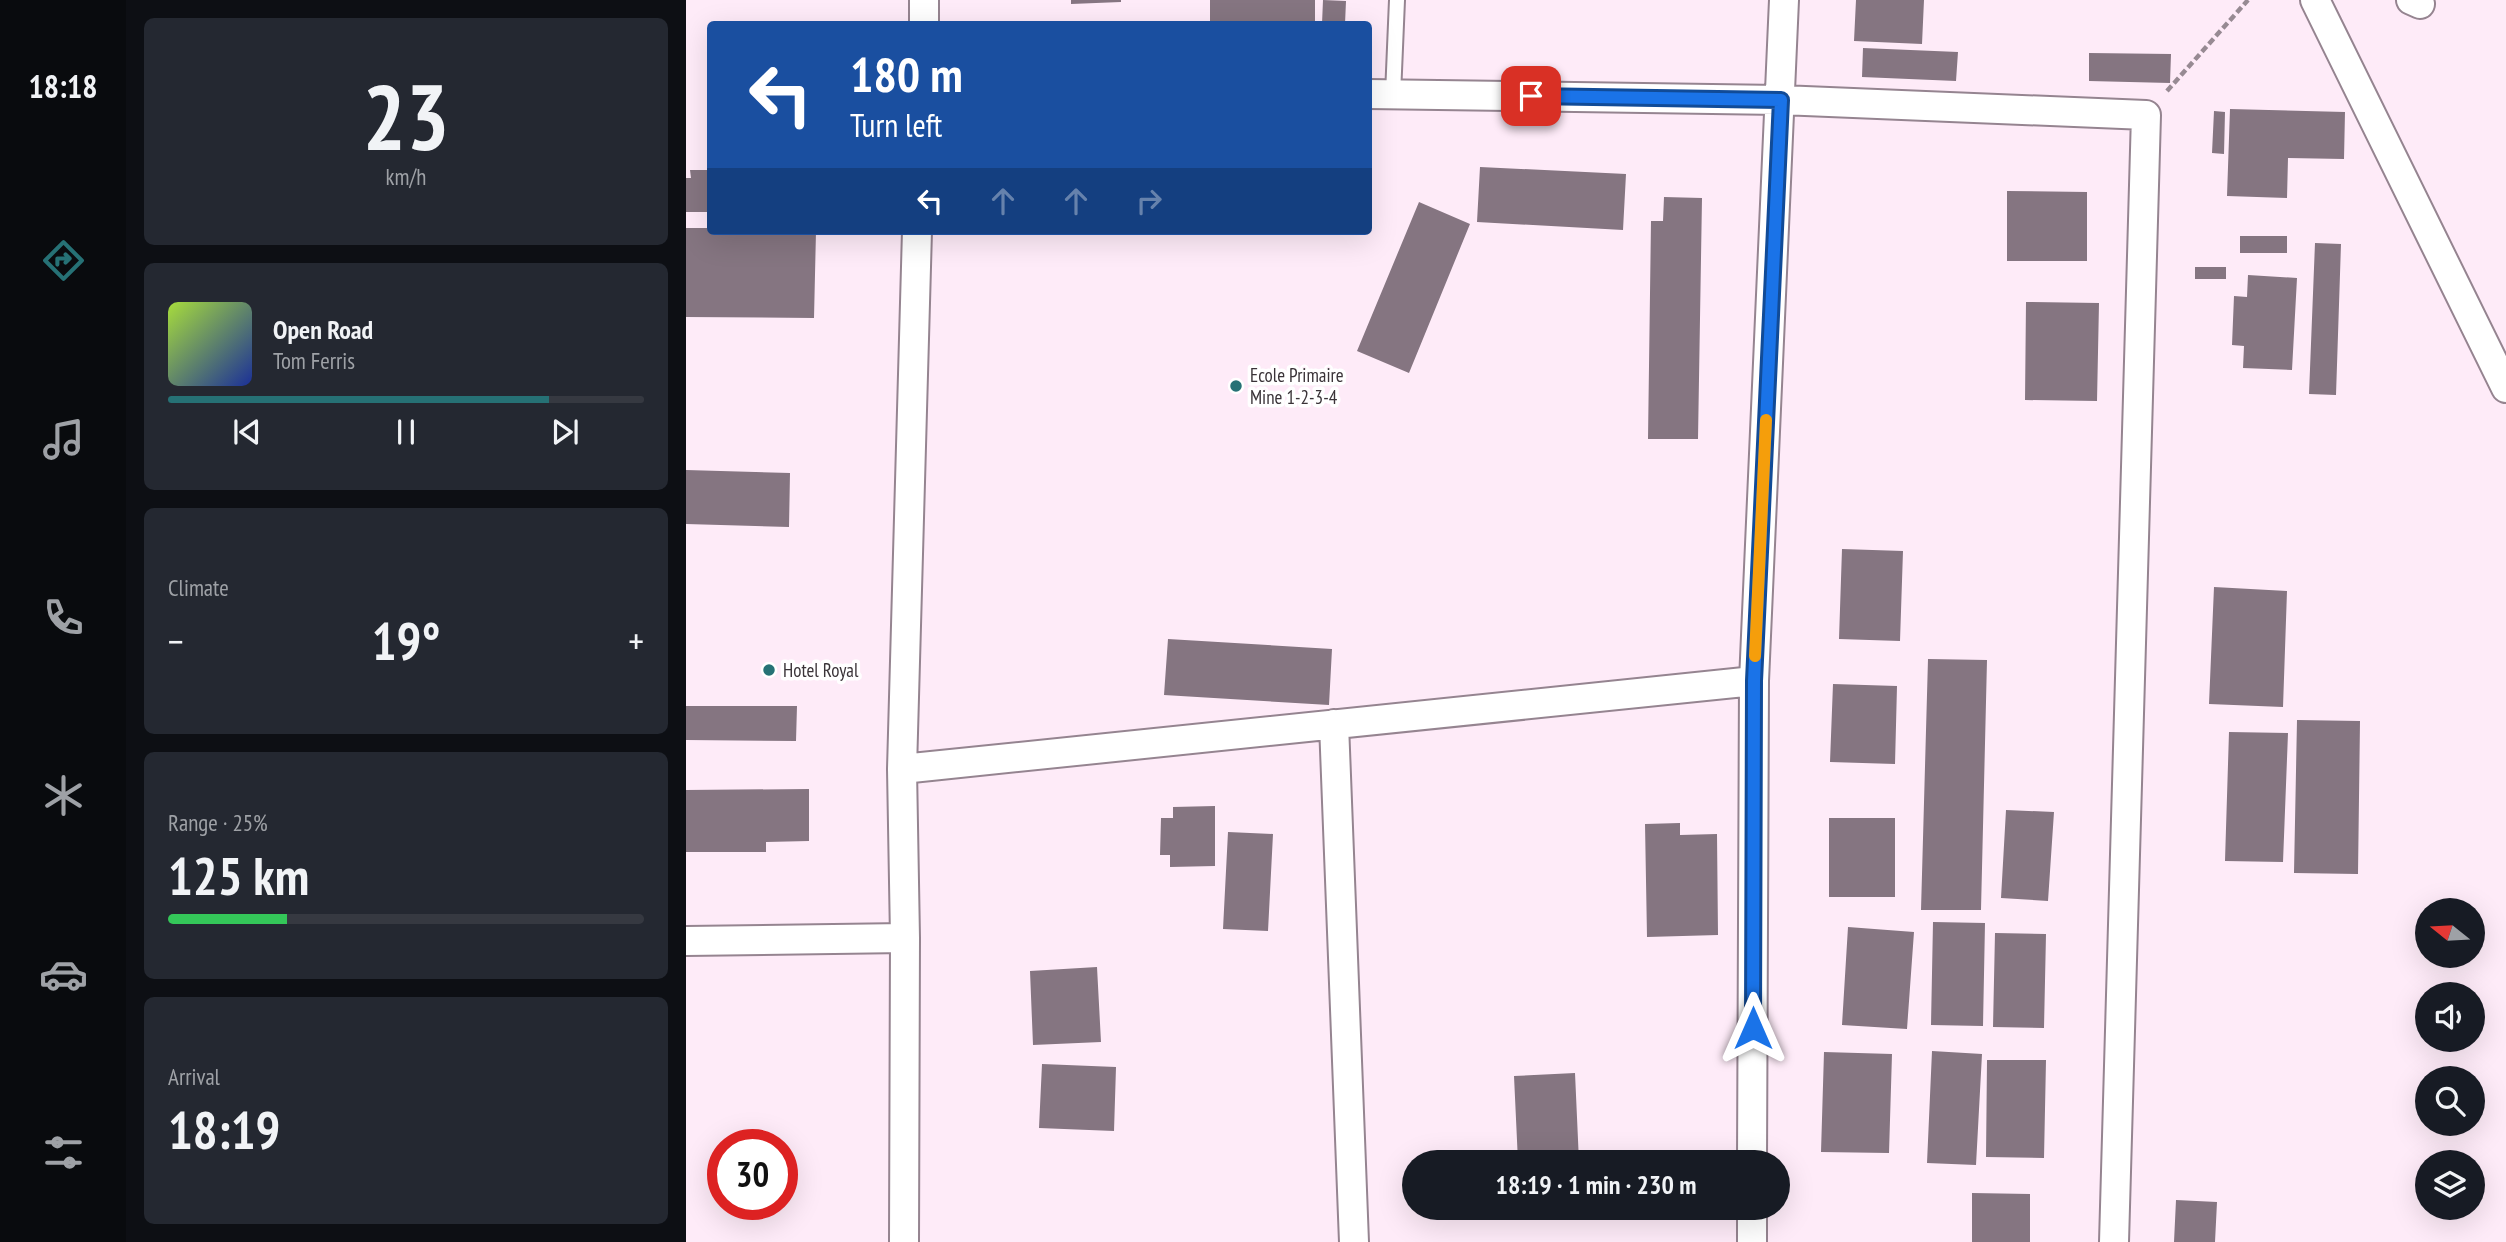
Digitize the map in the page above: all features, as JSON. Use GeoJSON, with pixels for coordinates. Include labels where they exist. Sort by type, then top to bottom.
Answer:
{"type":"FeatureCollection","features":[{"type":"Feature","properties":{"kind":"street"},"geometry":{"type":"LineString","coordinates":[[923,21],[924,0]]}},
{"type":"Feature","properties":{"kind":"street"},"geometry":{"type":"LineString","coordinates":[[1752,1150],[1754,681],[1784,0]]}},
{"type":"Feature","properties":{"kind":"street"},"geometry":{"type":"LineString","coordinates":[[2315,0],[2506,388]]}},
{"type":"Feature","properties":{"kind":"street"},"geometry":{"type":"LineString","coordinates":[[1380,94],[1781,100],[2146,115],[2114,1242]]}},
{"type":"Feature","properties":{"kind":"street"},"geometry":{"type":"LineString","coordinates":[[904,1242],[905,938],[902,769],[917,235]]}},
{"type":"Feature","properties":{"kind":"street"},"geometry":{"type":"LineString","coordinates":[[902,769],[1754,681]]}},
{"type":"Feature","properties":{"kind":"street"},"geometry":{"type":"LineString","coordinates":[[1334,724],[1354,1242]]}},
{"type":"Feature","properties":{"kind":"street"},"geometry":{"type":"LineString","coordinates":[[686,941],[905,938]]}},
{"type":"Feature","properties":{"kind":"street"},"geometry":{"type":"LineString","coordinates":[[1752,1220],[1752,1242]]}},
{"type":"Feature","properties":{"kind":"lane"},"geometry":{"type":"LineString","coordinates":[[1380,94],[1397,0]]}},
{"type":"Feature","properties":{"kind":"path"},"geometry":{"type":"LineString","coordinates":[[2146,115],[2248,0]]}},
{"type":"Feature","properties":{"kind":"building"},"geometry":{"type":"Polygon","coordinates":[[[1071,0],[1121,0],[1121,2],[1071,4],[1071,0]]]}},
{"type":"Feature","properties":{"kind":"building"},"geometry":{"type":"Polygon","coordinates":[[[1210,0],[1315,0],[1315,21],[1210,21],[1210,0]]]}},
{"type":"Feature","properties":{"kind":"building"},"geometry":{"type":"Polygon","coordinates":[[[1323,0],[1346,1],[1345,21],[1322,21],[1323,0]]]}},
{"type":"Feature","properties":{"kind":"building"},"geometry":{"type":"Polygon","coordinates":[[[1856,0],[1924,0],[1922,44],[1854,41],[1856,0]]]}},
{"type":"Feature","properties":{"kind":"building"},"geometry":{"type":"Polygon","coordinates":[[[1863,48],[1958,52],[1956,81],[1862,77],[1863,48]]]}},
{"type":"Feature","properties":{"kind":"building"},"geometry":{"type":"Polygon","coordinates":[[[2089,53],[2171,54],[2170,83],[2089,81],[2089,53]]]}},
{"type":"Feature","properties":{"kind":"building"},"geometry":{"type":"Polygon","coordinates":[[[2230,109],[2345,112],[2344,159],[2288,158],[2287,198],[2227,196],[2230,109]]]}},
{"type":"Feature","properties":{"kind":"building"},"geometry":{"type":"Polygon","coordinates":[[[2214,111],[2225,112],[2224,154],[2212,153],[2214,111]]]}},
{"type":"Feature","properties":{"kind":"building"},"geometry":{"type":"Polygon","coordinates":[[[1480,167],[1626,174],[1623,230],[1477,222],[1480,167]]]}},
{"type":"Feature","properties":{"kind":"building"},"geometry":{"type":"Polygon","coordinates":[[[690,170],[707,170],[707,212],[686,212],[686,178],[691,178],[690,170]]]}},
{"type":"Feature","properties":{"kind":"building"},"geometry":{"type":"Polygon","coordinates":[[[2007,191],[2087,192],[2087,261],[2007,261],[2007,191]]]}},
{"type":"Feature","properties":{"kind":"building"},"geometry":{"type":"Polygon","coordinates":[[[1664,197],[1702,198],[1698,439],[1648,439],[1651,221],[1663,221],[1664,197]]]}},
{"type":"Feature","properties":{"kind":"building"},"geometry":{"type":"Polygon","coordinates":[[[1419,202],[1470,224],[1409,373],[1357,351],[1419,202]]]}},
{"type":"Feature","properties":{"kind":"building"},"geometry":{"type":"Polygon","coordinates":[[[686,228],[707,228],[707,235],[816,235],[814,318],[686,317],[686,228]]]}},
{"type":"Feature","properties":{"kind":"building"},"geometry":{"type":"Polygon","coordinates":[[[2240,236],[2287,236],[2287,253],[2240,253],[2240,236]]]}},
{"type":"Feature","properties":{"kind":"building"},"geometry":{"type":"Polygon","coordinates":[[[2315,243],[2341,244],[2336,395],[2309,394],[2315,243]]]}},
{"type":"Feature","properties":{"kind":"building"},"geometry":{"type":"Polygon","coordinates":[[[2195,267],[2226,267],[2226,279],[2195,279],[2195,267]]]}},
{"type":"Feature","properties":{"kind":"building"},"geometry":{"type":"Polygon","coordinates":[[[2248,275],[2297,278],[2292,370],[2243,368],[2244,346],[2232,345],[2234,296],[2247,297],[2248,275]]]}},
{"type":"Feature","properties":{"kind":"building"},"geometry":{"type":"Polygon","coordinates":[[[2026,302],[2099,303],[2097,401],[2025,400],[2026,302]]]}},
{"type":"Feature","properties":{"kind":"building"},"geometry":{"type":"Polygon","coordinates":[[[686,470],[790,473],[789,527],[686,524],[686,470]]]}},
{"type":"Feature","properties":{"kind":"building"},"geometry":{"type":"Polygon","coordinates":[[[1842,549],[1903,551],[1900,641],[1839,639],[1842,549]]]}},
{"type":"Feature","properties":{"kind":"building"},"geometry":{"type":"Polygon","coordinates":[[[2214,587],[2287,591],[2283,707],[2209,704],[2214,587]]]}},
{"type":"Feature","properties":{"kind":"building"},"geometry":{"type":"Polygon","coordinates":[[[1168,639],[1332,649],[1329,705],[1164,695],[1168,639]]]}},
{"type":"Feature","properties":{"kind":"building"},"geometry":{"type":"Polygon","coordinates":[[[1928,659],[1987,660],[1981,910],[1921,910],[1928,659]]]}},
{"type":"Feature","properties":{"kind":"building"},"geometry":{"type":"Polygon","coordinates":[[[1833,684],[1897,686],[1895,764],[1830,762],[1833,684]]]}},
{"type":"Feature","properties":{"kind":"building"},"geometry":{"type":"Polygon","coordinates":[[[686,706],[797,706],[796,741],[686,740],[686,706]]]}},
{"type":"Feature","properties":{"kind":"building"},"geometry":{"type":"Polygon","coordinates":[[[2297,720],[2360,721],[2358,874],[2294,873],[2297,720]]]}},
{"type":"Feature","properties":{"kind":"building"},"geometry":{"type":"Polygon","coordinates":[[[2229,732],[2288,733],[2283,862],[2225,861],[2229,732]]]}},
{"type":"Feature","properties":{"kind":"building"},"geometry":{"type":"Polygon","coordinates":[[[809,789],[809,841],[766,842],[766,852],[686,852],[686,790],[809,789]]]}},
{"type":"Feature","properties":{"kind":"building"},"geometry":{"type":"Polygon","coordinates":[[[1215,806],[1215,866],[1170,867],[1170,855],[1160,855],[1161,818],[1173,818],[1173,807],[1215,806]]]}},
{"type":"Feature","properties":{"kind":"building"},"geometry":{"type":"Polygon","coordinates":[[[2006,810],[2054,812],[2048,901],[2001,898],[2006,810]]]}},
{"type":"Feature","properties":{"kind":"building"},"geometry":{"type":"Polygon","coordinates":[[[1829,818],[1895,818],[1895,897],[1829,897],[1829,818]]]}},
{"type":"Feature","properties":{"kind":"building"},"geometry":{"type":"Polygon","coordinates":[[[1680,823],[1680,835],[1717,834],[1718,935],[1647,937],[1645,824],[1680,823]]]}},
{"type":"Feature","properties":{"kind":"building"},"geometry":{"type":"Polygon","coordinates":[[[1228,832],[1273,834],[1268,931],[1223,929],[1228,832]]]}},
{"type":"Feature","properties":{"kind":"building"},"geometry":{"type":"Polygon","coordinates":[[[1933,922],[1985,923],[1983,1026],[1931,1025],[1933,922]]]}},
{"type":"Feature","properties":{"kind":"building"},"geometry":{"type":"Polygon","coordinates":[[[1848,927],[1914,932],[1907,1029],[1842,1025],[1848,927]]]}},
{"type":"Feature","properties":{"kind":"building"},"geometry":{"type":"Polygon","coordinates":[[[1995,933],[2046,934],[2044,1028],[1993,1027],[1995,933]]]}},
{"type":"Feature","properties":{"kind":"building"},"geometry":{"type":"Polygon","coordinates":[[[1097,967],[1101,1042],[1033,1045],[1030,971],[1097,967]]]}},
{"type":"Feature","properties":{"kind":"building"},"geometry":{"type":"Polygon","coordinates":[[[1932,1051],[1982,1054],[1976,1165],[1927,1163],[1932,1051]]]}},
{"type":"Feature","properties":{"kind":"building"},"geometry":{"type":"Polygon","coordinates":[[[1824,1052],[1892,1054],[1889,1153],[1821,1152],[1824,1052]]]}},
{"type":"Feature","properties":{"kind":"building"},"geometry":{"type":"Polygon","coordinates":[[[1987,1060],[2046,1060],[2044,1158],[1986,1157],[1987,1060]]]}},
{"type":"Feature","properties":{"kind":"building"},"geometry":{"type":"Polygon","coordinates":[[[1042,1064],[1116,1067],[1114,1131],[1039,1128],[1042,1064]]]}},
{"type":"Feature","properties":{"kind":"building"},"geometry":{"type":"Polygon","coordinates":[[[1575,1073],[1578,1150],[1517,1150],[1514,1076],[1575,1073]]]}},
{"type":"Feature","properties":{"kind":"building"},"geometry":{"type":"Polygon","coordinates":[[[1972,1193],[2030,1194],[2030,1242],[1972,1242],[1972,1193]]]}},
{"type":"Feature","properties":{"kind":"building"},"geometry":{"type":"Polygon","coordinates":[[[2176,1200],[2217,1202],[2215,1242],[2174,1242],[2176,1200]]]}},
{"type":"Feature","properties":{"kind":"slow traffic"},"geometry":{"type":"LineString","coordinates":[[1755,656],[1766,420]]}},
{"type":"Feature","properties":{"kind":"place","name":"Ecole Primaire Mine 1-2-3-4"},"geometry":{"type":"Point","coordinates":[1236,386]}},
{"type":"Feature","properties":{"kind":"place","name":"Hotel Royal"},"geometry":{"type":"Point","coordinates":[769,670]}},
{"type":"Feature","properties":{"kind":"route"},"geometry":{"type":"LineString","coordinates":[[1531,96],[1781,100],[1754,681],[1753,1028]]}}]}
